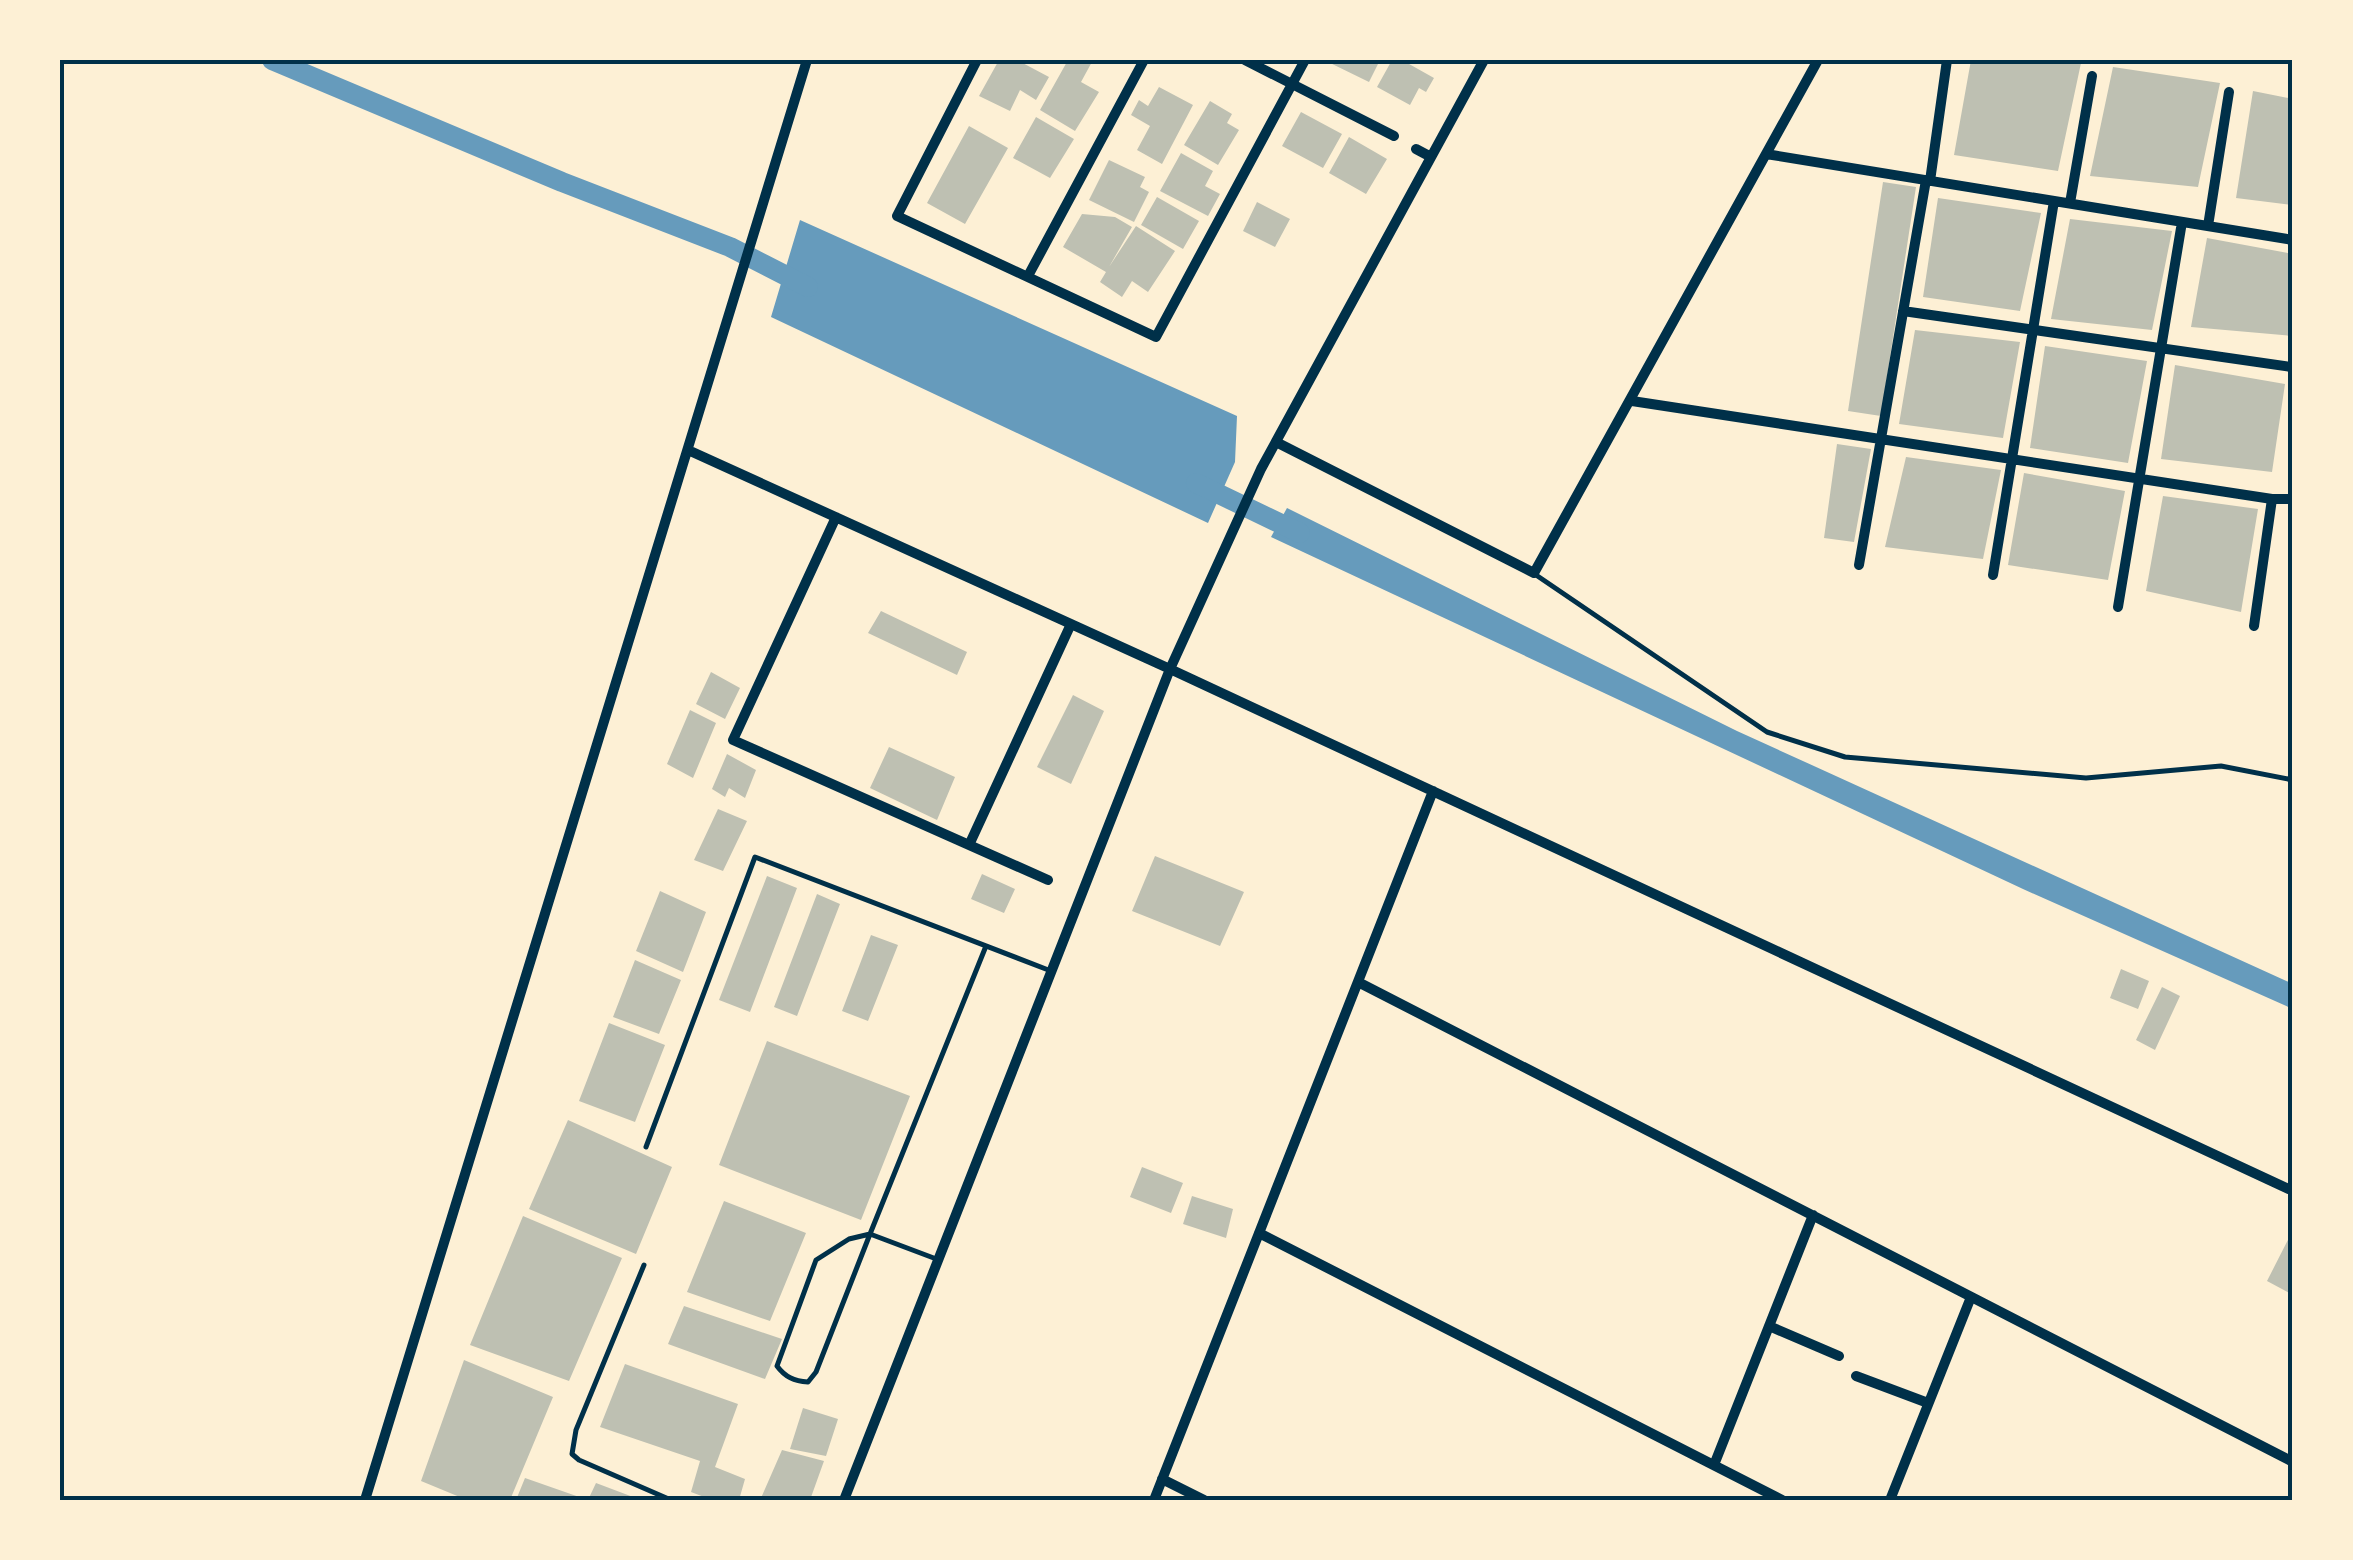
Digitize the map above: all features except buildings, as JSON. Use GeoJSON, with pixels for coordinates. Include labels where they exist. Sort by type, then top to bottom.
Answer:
{"type":"FeatureCollection","features":[{"type":"Feature","properties":{"kind":"street"},"geometry":{"type":"LineString","coordinates":[[365,1500],[807,60]]}},
{"type":"Feature","properties":{"kind":"street"},"geometry":{"type":"LineString","coordinates":[[977,60],[896,216],[1156,337],[1304,60]]}},
{"type":"Feature","properties":{"kind":"street"},"geometry":{"type":"LineString","coordinates":[[1028,276],[1144,60]]}},
{"type":"Feature","properties":{"kind":"street"},"geometry":{"type":"LineString","coordinates":[[1245,60],[1394,136]]}},
{"type":"Feature","properties":{"kind":"street"},"geometry":{"type":"LineString","coordinates":[[844,1500],[1170,669],[1261,469],[1484,60]]}},
{"type":"Feature","properties":{"kind":"street"},"geometry":{"type":"LineString","coordinates":[[1276,442],[1534,573],[1818,60]]}},
{"type":"Feature","properties":{"kind":"street"},"geometry":{"type":"LineString","coordinates":[[1859,565],[1947,60]]}},
{"type":"Feature","properties":{"kind":"street"},"geometry":{"type":"LineString","coordinates":[[2070,204],[2092,76]]}},
{"type":"Feature","properties":{"kind":"street"},"geometry":{"type":"LineString","coordinates":[[2208,226],[2229,92]]}},
{"type":"Feature","properties":{"kind":"street"},"geometry":{"type":"LineString","coordinates":[[1416,149],[1431,157]]}},
{"type":"Feature","properties":{"kind":"street"},"geometry":{"type":"LineString","coordinates":[[1766,154],[2293,240]]}},
{"type":"Feature","properties":{"kind":"street"},"geometry":{"type":"LineString","coordinates":[[1993,575],[2054,201]]}},
{"type":"Feature","properties":{"kind":"street"},"geometry":{"type":"LineString","coordinates":[[2118,607],[2182,222]]}},
{"type":"Feature","properties":{"kind":"street"},"geometry":{"type":"LineString","coordinates":[[1903,312],[2291,367]]}},
{"type":"Feature","properties":{"kind":"street"},"geometry":{"type":"LineString","coordinates":[[1632,401],[2272,499],[2293,498]]}},
{"type":"Feature","properties":{"kind":"street"},"geometry":{"type":"LineString","coordinates":[[688,450],[1170,669],[2293,1191]]}},
{"type":"Feature","properties":{"kind":"street"},"geometry":{"type":"LineString","coordinates":[[2254,626],[2272,499]]}},
{"type":"Feature","properties":{"kind":"street"},"geometry":{"type":"LineString","coordinates":[[836,517],[733,740],[1048,880]]}},
{"type":"Feature","properties":{"kind":"street"},"geometry":{"type":"LineString","coordinates":[[970,843],[1072,624]]}},
{"type":"Feature","properties":{"kind":"street"},"geometry":{"type":"LineString","coordinates":[[1154,1500],[1433,791]]}},
{"type":"Feature","properties":{"kind":"street"},"geometry":{"type":"LineString","coordinates":[[1358,982],[2293,1462]]}},
{"type":"Feature","properties":{"kind":"street"},"geometry":{"type":"LineString","coordinates":[[1714,1465],[1812,1215]]}},
{"type":"Feature","properties":{"kind":"street"},"geometry":{"type":"LineString","coordinates":[[1259,1232],[1782,1500]]}},
{"type":"Feature","properties":{"kind":"street"},"geometry":{"type":"LineString","coordinates":[[1890,1500],[1971,1296]]}},
{"type":"Feature","properties":{"kind":"street"},"geometry":{"type":"LineString","coordinates":[[1769,1326],[1839,1356]]}},
{"type":"Feature","properties":{"kind":"street"},"geometry":{"type":"LineString","coordinates":[[1856,1376],[1928,1403]]}},
{"type":"Feature","properties":{"kind":"street"},"geometry":{"type":"LineString","coordinates":[[1162,1479],[1204,1500]]}},
{"type":"Feature","properties":{"kind":"lane"},"geometry":{"type":"LineString","coordinates":[[1534,573],[1768,732],[1844,757],[2086,778],[2222,766],[2293,780]]}},
{"type":"Feature","properties":{"kind":"lane"},"geometry":{"type":"LineString","coordinates":[[646,1147],[755,857],[1051,971]]}},
{"type":"Feature","properties":{"kind":"lane"},"geometry":{"type":"LineString","coordinates":[[939,1260],[870,1234],[849,1238],[816,1260],[777,1360],[784,1375],[808,1382],[816,1372],[870,1234],[986,946]]}},
{"type":"Feature","properties":{"kind":"lane"},"geometry":{"type":"LineString","coordinates":[[644,1265],[576,1430],[572,1454],[671,1500]]}},
{"type":"Feature","properties":{"kind":"water"},"geometry":{"type":"Polygon","coordinates":[[[800,220],[1237,416],[1235,462],[1208,523],[771,317],[800,220]]]}},
{"type":"Feature","properties":{"kind":"water"},"geometry":{"type":"Polygon","coordinates":[[[1287,508],[1737,731],[2293,984],[2293,1009],[2023,889],[1271,537],[1287,508]]]}},
{"type":"Feature","properties":{"kind":"waterway"},"geometry":{"type":"LineString","coordinates":[[272,60],[562,182],[730,247],[808,287]]}},
{"type":"Feature","properties":{"kind":"waterway"},"geometry":{"type":"LineString","coordinates":[[1196,483],[1300,533]]}}]}
